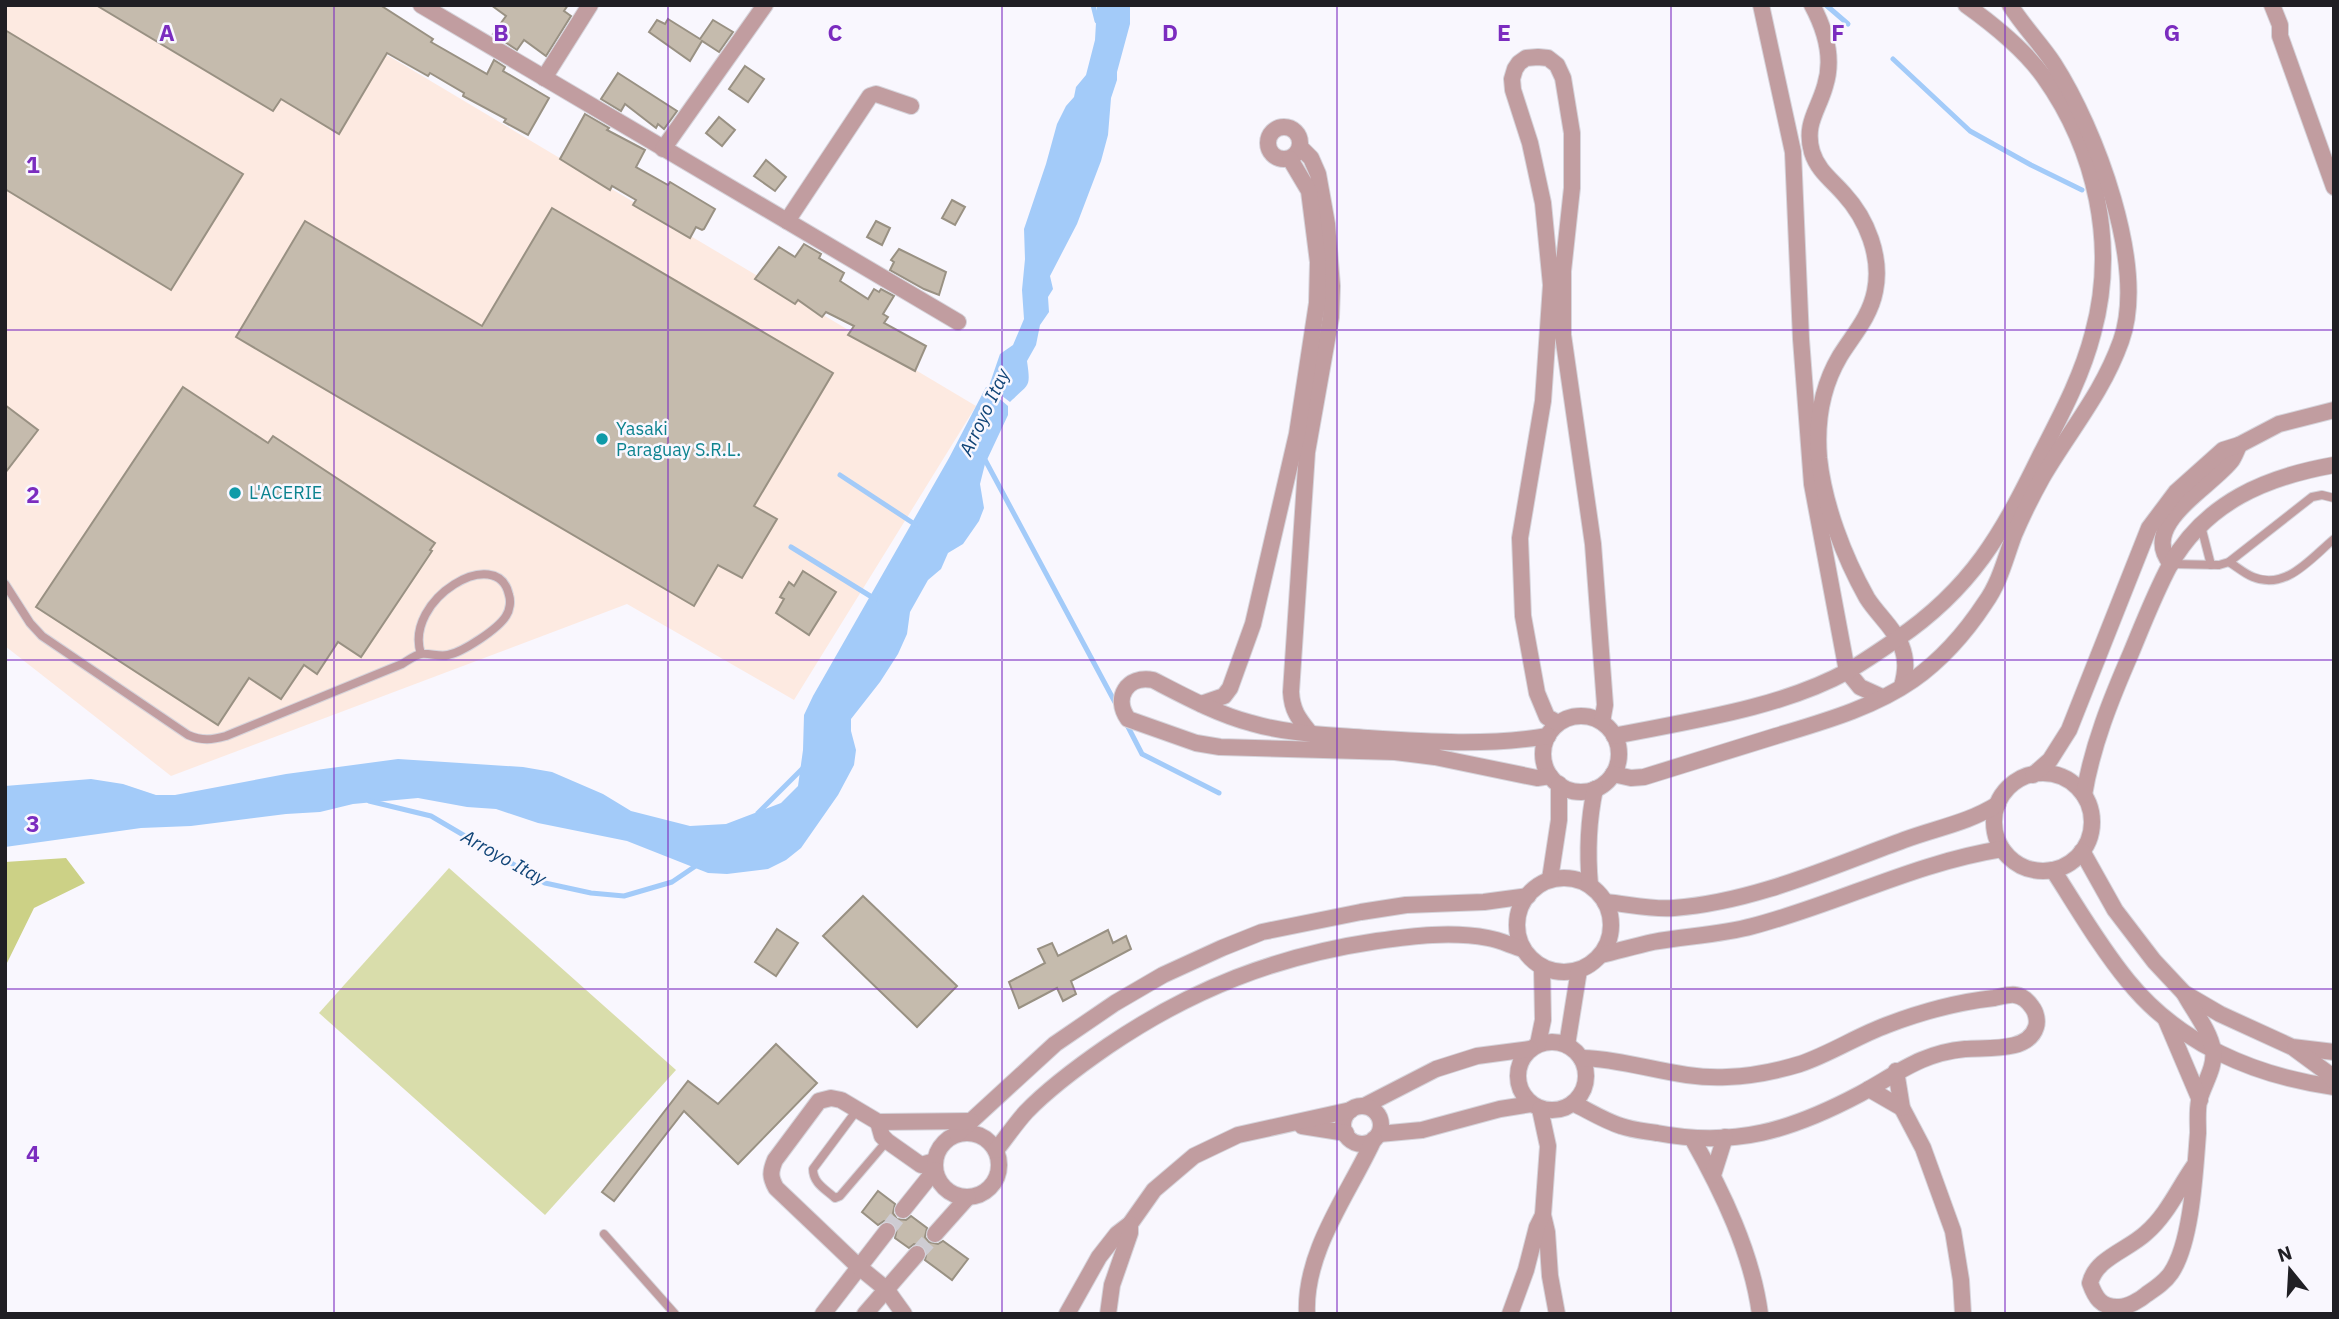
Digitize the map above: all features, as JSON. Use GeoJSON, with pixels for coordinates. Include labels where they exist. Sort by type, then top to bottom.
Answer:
{"type":"FeatureCollection","features":[{"type":"Feature","properties":{"kind":"street"},"geometry":{"type":"LineString","coordinates":[[544,78],[590,5]]}},
{"type":"Feature","properties":{"kind":"street"},"geometry":{"type":"LineString","coordinates":[[663,149],[765,5]]}},
{"type":"Feature","properties":{"kind":"street"},"geometry":{"type":"LineString","coordinates":[[1761,5],[1793,152],[1805,408],[1812,484],[1847,671],[1860,687],[1882,697]]}},
{"type":"Feature","properties":{"kind":"street"},"geometry":{"type":"LineString","coordinates":[[1812,5],[1820,21],[1830,56],[1825,88],[1811,119],[1812,152],[1824,174],[1844,194],[1870,234],[1876,270],[1875,291],[1868,312],[1830,374],[1822,394],[1818,435],[1820,470],[1835,525],[1854,570],[1867,597],[1898,638],[1907,666],[1902,686]]}},
{"type":"Feature","properties":{"kind":"street"},"geometry":{"type":"LineString","coordinates":[[1614,736],[1729,712],[1792,694],[1847,671],[1941,606],[1979,564],[1998,536],[2076,386],[2093,335],[2102,290],[2103,249],[2094,179],[2076,132],[2044,76],[2006,37],[1966,5]]}},
{"type":"Feature","properties":{"kind":"street"},"geometry":{"type":"LineString","coordinates":[[1613,774],[1631,778],[1644,777],[1832,719],[1882,697],[1914,679],[1952,645],[1986,603],[2041,481],[2103,385],[2123,338],[2128,294],[2124,245],[2099,155],[2075,101],[2053,62],[2010,5]]}},
{"type":"Feature","properties":{"kind":"street"},"geometry":{"type":"LineString","coordinates":[[2261,5],[2274,32],[2280,36]]}},
{"type":"Feature","properties":{"kind":"street"},"geometry":{"type":"LineString","coordinates":[[2272,5],[2280,25],[2280,36],[2334,187]]}},
{"type":"Feature","properties":{"kind":"street"},"geometry":{"type":"LineString","coordinates":[[423,6],[958,322]]}},
{"type":"Feature","properties":{"kind":"street"},"geometry":{"type":"LineString","coordinates":[[1554,780],[1395,752],[1244,749],[1196,743],[1128,719],[1120,701],[1124,689],[1130,683],[1145,679],[1153,680],[1201,704],[1250,723],[1310,733],[1451,742],[1515,742],[1553,730],[1569,718],[1592,717],[1602,722],[1614,736],[1619,752],[1613,774],[1595,789],[1570,790],[1554,780],[1545,766],[1543,754],[1553,730],[1537,693],[1524,616],[1520,538],[1543,401],[1551,285],[1543,204],[1530,144],[1513,90],[1515,69],[1526,58],[1548,58],[1557,65],[1563,78],[1573,133],[1572,188],[1563,271],[1563,335],[1593,544],[1605,705],[1602,722]]}},
{"type":"Feature","properties":{"kind":"street"},"geometry":{"type":"LineString","coordinates":[[787,221],[870,96],[876,93],[911,106]]}},
{"type":"Feature","properties":{"kind":"street"},"geometry":{"type":"LineString","coordinates":[[1201,704],[1224,696],[1230,688],[1248,637],[1297,434],[1315,316],[1318,262],[1309,191],[1295,153],[1311,158],[1318,174],[1328,224],[1332,286],[1331,317],[1307,452],[1291,692],[1296,715],[1310,733]]}},
{"type":"Feature","properties":{"kind":"street"},"geometry":{"type":"LineString","coordinates":[[1605,902],[1672,908],[1746,895],[1906,839],[1960,824],[1997,804],[2011,785],[2033,775],[2050,760],[2069,730],[2149,528],[2176,492],[2223,450],[2239,445],[2278,424],[2334,410]]}},
{"type":"Feature","properties":{"kind":"street"},"geometry":{"type":"LineString","coordinates":[[2171,564],[2163,555],[2162,548],[2166,529],[2194,493],[2233,459],[2239,445]]}},
{"type":"Feature","properties":{"kind":"street"},"geometry":{"type":"LineString","coordinates":[[2084,795],[2091,758],[2112,699],[2171,564],[2184,544],[2212,514],[2267,481],[2295,472],[2334,465]]}},
{"type":"Feature","properties":{"kind":"street"},"geometry":{"type":"LineString","coordinates":[[1997,804],[1994,827],[2002,849],[2009,858],[2030,869],[2053,870],[2074,859],[2088,841],[2092,818],[2084,795],[2067,780],[2044,774],[2033,775]]}},
{"type":"Feature","properties":{"kind":"street"},"geometry":{"type":"LineString","coordinates":[[1550,879],[1559,820],[1554,780]]}},
{"type":"Feature","properties":{"kind":"street"},"geometry":{"type":"LineString","coordinates":[[1590,885],[1587,849],[1595,789]]}},
{"type":"Feature","properties":{"kind":"street"},"geometry":{"type":"LineString","coordinates":[[1601,955],[1655,942],[1754,926],[1866,889],[1916,869],[1969,854],[2002,849]]}},
{"type":"Feature","properties":{"kind":"street"},"geometry":{"type":"LineString","coordinates":[[2082,851],[2115,910],[2154,961],[2184,993],[2214,1052],[2200,1100],[2194,1166],[2187,1229],[2171,1273],[2141,1299],[2122,1308],[2108,1307],[2095,1298],[2090,1283],[2095,1269],[2147,1233],[2161,1217],[2194,1166]]}},
{"type":"Feature","properties":{"kind":"street"},"geometry":{"type":"LineString","coordinates":[[2053,870],[2129,982],[2166,1020],[2214,1052],[2246,1066],[2334,1087]]}},
{"type":"Feature","properties":{"kind":"street"},"geometry":{"type":"LineString","coordinates":[[1568,878],[1590,885],[1610,912],[1611,935],[1601,955],[1593,963],[1578,970],[1560,972],[1542,967],[1523,949],[1517,928],[1518,916],[1528,896],[1550,879],[1568,878]]}},
{"type":"Feature","properties":{"kind":"street"},"geometry":{"type":"LineString","coordinates":[[903,1210],[935,1166],[942,1144],[957,1134],[1055,1044],[1163,975],[1262,932],[1406,905],[1484,902],[1528,896]]}},
{"type":"Feature","properties":{"kind":"street"},"geometry":{"type":"LineString","coordinates":[[996,1150],[1026,1112],[1074,1069],[1177,1003],[1233,978],[1274,963],[1320,952],[1410,936],[1489,938],[1523,949]]}},
{"type":"Feature","properties":{"kind":"street"},"geometry":{"type":"LineString","coordinates":[[1542,967],[1543,1020],[1534,1047],[1523,1057],[1517,1075],[1522,1094],[1536,1106],[1548,1146],[1543,1214],[1557,1314]]}},
{"type":"Feature","properties":{"kind":"street"},"geometry":{"type":"LineString","coordinates":[[1567,1045],[1578,970]]}},
{"type":"Feature","properties":{"kind":"street"},"geometry":{"type":"LineString","coordinates":[[2184,993],[2220,1014],[2292,1047],[2329,1074],[2334,1081]]}},
{"type":"Feature","properties":{"kind":"street"},"geometry":{"type":"LineString","coordinates":[[1292,1124],[1367,1143],[1376,1137],[1423,1130],[1500,1109],[1536,1106],[1556,1111],[1569,1106],[1621,1126],[1692,1138],[1764,1134],[1819,1116],[1918,1060],[1945,1051],[2021,1044],[2030,1037],[2036,1027],[2035,1012],[2025,999],[2014,995],[1974,1000],[1885,1025],[1801,1064],[1726,1077],[1684,1076],[1605,1059],[1581,1058]]}},
{"type":"Feature","properties":{"kind":"street"},"geometry":{"type":"LineString","coordinates":[[2166,1020],[2200,1100]]}},
{"type":"Feature","properties":{"kind":"street"},"geometry":{"type":"LineString","coordinates":[[1067,1314],[1099,1257],[1117,1234],[1130,1224],[1154,1190],[1194,1156],[1238,1135],[1358,1108],[1436,1069],[1477,1056],[1558,1042],[1567,1045],[1581,1058],[1586,1077],[1580,1096],[1569,1106],[1548,1146]]}},
{"type":"Feature","properties":{"kind":"street"},"geometry":{"type":"LineString","coordinates":[[2292,1047],[2334,1052]]}},
{"type":"Feature","properties":{"kind":"street"},"geometry":{"type":"LineString","coordinates":[[1896,1071],[1902,1108],[1923,1148],[1953,1231],[1963,1314]]}},
{"type":"Feature","properties":{"kind":"street"},"geometry":{"type":"LineString","coordinates":[[1869,1089],[1902,1108]]}},
{"type":"Feature","properties":{"kind":"street"},"geometry":{"type":"LineString","coordinates":[[904,1314],[886,1289],[776,1188],[771,1179],[775,1160],[819,1101],[831,1098],[841,1100],[878,1122],[971,1121]]}},
{"type":"Feature","properties":{"kind":"street"},"geometry":{"type":"LineString","coordinates":[[1307,1314],[1315,1262],[1331,1222],[1381,1127],[1377,1113],[1358,1108]]}},
{"type":"Feature","properties":{"kind":"street"},"geometry":{"type":"LineString","coordinates":[[1357,1175],[1350,1137],[1344,1123],[1358,1108]]}},
{"type":"Feature","properties":{"kind":"street"},"geometry":{"type":"LineString","coordinates":[[878,1122],[887,1141],[921,1165],[935,1166]]}},
{"type":"Feature","properties":{"kind":"street"},"geometry":{"type":"LineString","coordinates":[[935,1234],[968,1197],[986,1191],[997,1177],[1000,1168],[996,1150],[984,1137],[966,1132],[957,1134]]}},
{"type":"Feature","properties":{"kind":"street"},"geometry":{"type":"LineString","coordinates":[[1713,1175],[1725,1137]]}},
{"type":"Feature","properties":{"kind":"street"},"geometry":{"type":"LineString","coordinates":[[1692,1138],[1713,1175],[1748,1256],[1759,1314]]}},
{"type":"Feature","properties":{"kind":"street"},"geometry":{"type":"LineString","coordinates":[[935,1166],[938,1179],[950,1193],[968,1197]]}},
{"type":"Feature","properties":{"kind":"street"},"geometry":{"type":"LineString","coordinates":[[1510,1314],[1543,1214]]}},
{"type":"Feature","properties":{"kind":"street"},"geometry":{"type":"LineString","coordinates":[[1108,1314],[1112,1285],[1130,1233],[1130,1224]]}},
{"type":"Feature","properties":{"kind":"street"},"geometry":{"type":"LineString","coordinates":[[824,1314],[887,1231]]}},
{"type":"Feature","properties":{"kind":"street"},"geometry":{"type":"LineString","coordinates":[[865,1314],[917,1254]]}},
{"type":"Feature","properties":{"kind":"lane"},"geometry":{"type":"LineString","coordinates":[[2171,564],[2211,565],[2229,562],[2312,497],[2322,495],[2334,498]]}},
{"type":"Feature","properties":{"kind":"lane"},"geometry":{"type":"LineString","coordinates":[[2201,526],[2211,565]]}},
{"type":"Feature","properties":{"kind":"lane"},"geometry":{"type":"LineString","coordinates":[[2229,562],[2253,578],[2277,581],[2289,577],[2334,539]]}},
{"type":"Feature","properties":{"kind":"lane"},"geometry":{"type":"LineString","coordinates":[[5,584],[30,623],[42,636],[199,740],[211,740],[246,729],[421,654],[448,655],[462,650],[498,625],[507,615],[510,601],[508,587],[492,575],[479,574],[461,580],[439,594],[423,617],[418,630],[417,642],[421,654]]}},
{"type":"Feature","properties":{"kind":"lane"},"geometry":{"type":"LineString","coordinates":[[856,1110],[813,1169],[813,1177],[819,1185],[835,1198],[840,1196],[887,1141]]}},
{"type":"Feature","properties":{"kind":"lane"},"geometry":{"type":"LineString","coordinates":[[604,1234],[674,1314]]}},
{"type":"Feature","properties":{"kind":"shaded area"},"geometry":{"type":"Polygon","coordinates":[[[5,5],[303,5],[976,406],[794,700],[627,604],[171,776],[5,646],[5,5]]]}},
{"type":"Feature","properties":{"kind":"green space"},"geometry":{"type":"Polygon","coordinates":[[[66,858],[85,883],[34,908],[5,967],[5,862],[66,858]]]}},
{"type":"Feature","properties":{"kind":"green space"},"geometry":{"type":"Polygon","coordinates":[[[449,868],[676,1070],[545,1215],[319,1013],[449,868]]]}},
{"type":"Feature","properties":{"kind":"water"},"geometry":{"type":"Polygon","coordinates":[[[1097,5],[1130,5],[1130,24],[1111,98],[1108,135],[1077,224],[1050,276],[1053,289],[1048,297],[1049,312],[1040,325],[1036,345],[1027,361],[1027,385],[1010,402],[989,386],[1000,354],[1013,345],[1024,319],[1024,229],[1057,124],[1074,97],[1076,87],[1086,75],[1095,40],[1097,5]]]}},
{"type":"Feature","properties":{"kind":"water"},"geometry":{"type":"Polygon","coordinates":[[[986,387],[1008,406],[1008,415],[985,464],[980,484],[984,508],[979,521],[963,544],[948,553],[941,569],[928,580],[910,612],[907,634],[898,654],[851,719],[856,750],[854,765],[838,795],[801,848],[768,869],[727,874],[708,873],[627,841],[538,823],[496,809],[418,798],[191,826],[141,828],[5,847],[5,786],[91,779],[123,784],[156,795],[175,795],[286,774],[398,759],[523,767],[552,772],[603,794],[631,811],[690,826],[726,824],[781,803],[798,786],[804,715],[813,696],[949,458],[986,387]]]}},
{"type":"Feature","properties":{"kind":"building"},"geometry":{"type":"Polygon","coordinates":[[[96,5],[380,5],[433,39],[431,42],[487,74],[494,60],[505,67],[503,71],[549,98],[528,135],[430,73],[428,76],[387,53],[339,134],[281,99],[273,111],[96,5]]]}},
{"type":"Feature","properties":{"kind":"building"},"geometry":{"type":"Polygon","coordinates":[[[491,5],[568,5],[564,11],[571,16],[546,56],[524,40],[517,50],[493,34],[506,16],[491,5]]]}},
{"type":"Feature","properties":{"kind":"building"},"geometry":{"type":"Polygon","coordinates":[[[668,19],[700,39],[713,20],[733,32],[719,52],[702,41],[690,61],[649,32],[657,20],[665,24],[668,19]]]}},
{"type":"Feature","properties":{"kind":"building"},"geometry":{"type":"Polygon","coordinates":[[[5,30],[243,174],[171,290],[5,189],[5,30]]]}},
{"type":"Feature","properties":{"kind":"building"},"geometry":{"type":"Polygon","coordinates":[[[745,66],[764,79],[748,102],[729,89],[745,66]]]}},
{"type":"Feature","properties":{"kind":"building"},"geometry":{"type":"Polygon","coordinates":[[[618,73],[677,111],[664,129],[658,124],[656,128],[625,104],[621,111],[601,99],[618,73]]]}},
{"type":"Feature","properties":{"kind":"building"},"geometry":{"type":"Polygon","coordinates":[[[585,114],[609,128],[607,130],[645,150],[636,167],[668,185],[670,182],[715,209],[704,229],[696,227],[690,238],[633,205],[636,200],[612,186],[610,190],[560,159],[585,114]]]}},
{"type":"Feature","properties":{"kind":"building"},"geometry":{"type":"Polygon","coordinates":[[[719,117],[735,130],[722,146],[706,133],[719,117]]]}},
{"type":"Feature","properties":{"kind":"building"},"geometry":{"type":"Polygon","coordinates":[[[766,160],[786,177],[775,191],[754,176],[766,160]]]}},
{"type":"Feature","properties":{"kind":"building"},"geometry":{"type":"Polygon","coordinates":[[[952,200],[965,207],[955,225],[942,218],[952,200]]]}},
{"type":"Feature","properties":{"kind":"building","name":"Yasaki Paraguay S.R.L."},"geometry":{"type":"Polygon","coordinates":[[[552,208],[833,373],[754,506],[777,519],[742,578],[718,565],[694,606],[236,337],[305,221],[482,326],[552,208]]]}},
{"type":"Feature","properties":{"kind":"building"},"geometry":{"type":"Polygon","coordinates":[[[876,221],[890,228],[882,245],[867,237],[876,221]]]}},
{"type":"Feature","properties":{"kind":"building"},"geometry":{"type":"Polygon","coordinates":[[[804,244],[821,254],[819,258],[844,273],[840,281],[868,299],[874,289],[879,292],[881,289],[894,296],[883,314],[888,317],[884,323],[926,346],[915,371],[848,335],[854,326],[826,312],[822,317],[798,300],[795,304],[755,279],[779,247],[795,257],[804,244]]]}},
{"type":"Feature","properties":{"kind":"building"},"geometry":{"type":"Polygon","coordinates":[[[899,249],[946,272],[939,295],[890,270],[894,262],[891,260],[899,249]]]}},
{"type":"Feature","properties":{"kind":"building","name":"L'ACERIE"},"geometry":{"type":"Polygon","coordinates":[[[183,387],[268,443],[273,436],[435,543],[361,657],[338,642],[317,674],[304,665],[281,699],[249,678],[218,725],[36,607],[183,387]]]}},
{"type":"Feature","properties":{"kind":"building"},"geometry":{"type":"Polygon","coordinates":[[[5,405],[38,430],[5,473],[5,405]]]}},
{"type":"Feature","properties":{"kind":"building"},"geometry":{"type":"Polygon","coordinates":[[[803,571],[836,592],[809,635],[776,613],[784,599],[780,597],[789,582],[794,586],[803,571]]]}},
{"type":"Feature","properties":{"kind":"building"},"geometry":{"type":"Polygon","coordinates":[[[863,896],[957,986],[917,1027],[823,936],[863,896]]]}},
{"type":"Feature","properties":{"kind":"building"},"geometry":{"type":"Polygon","coordinates":[[[777,929],[798,943],[776,976],[755,962],[777,929]]]}},
{"type":"Feature","properties":{"kind":"building"},"geometry":{"type":"Polygon","coordinates":[[[1108,930],[1113,943],[1126,936],[1131,949],[1071,981],[1076,994],[1063,1001],[1057,988],[1019,1008],[1009,982],[1045,963],[1038,949],[1052,943],[1058,956],[1108,930]]]}},
{"type":"Feature","properties":{"kind":"building"},"geometry":{"type":"Polygon","coordinates":[[[776,1044],[817,1083],[738,1164],[684,1111],[614,1201],[602,1192],[688,1081],[718,1104],[776,1044]]]}},
{"type":"Feature","properties":{"kind":"building"},"geometry":{"type":"Polygon","coordinates":[[[878,1191],[895,1204],[893,1213],[897,1219],[906,1220],[911,1216],[927,1228],[925,1237],[929,1242],[938,1244],[943,1241],[968,1259],[952,1280],[925,1260],[927,1251],[923,1246],[914,1244],[909,1248],[895,1238],[897,1228],[893,1222],[884,1221],[878,1225],[862,1212],[878,1191]]]}},
{"type":"Feature","properties":{"kind":"waterway","name":"Arroyo Itay"},"geometry":{"type":"LineString","coordinates":[[1093,5],[1097,21]]}},
{"type":"Feature","properties":{"kind":"waterway"},"geometry":{"type":"LineString","coordinates":[[1826,5],[1848,24]]}},
{"type":"Feature","properties":{"kind":"waterway"},"geometry":{"type":"LineString","coordinates":[[1893,59],[1970,131],[2082,190]]}},
{"type":"Feature","properties":{"kind":"waterway"},"geometry":{"type":"LineString","coordinates":[[983,456],[1117,706]]}},
{"type":"Feature","properties":{"kind":"waterway"},"geometry":{"type":"LineString","coordinates":[[840,475],[916,525]]}},
{"type":"Feature","properties":{"kind":"waterway"},"geometry":{"type":"LineString","coordinates":[[791,547],[875,599]]}},
{"type":"Feature","properties":{"kind":"waterway"},"geometry":{"type":"LineString","coordinates":[[1125,721],[1142,754],[1219,793]]}},
{"type":"Feature","properties":{"kind":"waterway","name":"Arroyo Itay"},"geometry":{"type":"LineString","coordinates":[[758,813],[803,768]]}},
{"type":"Feature","properties":{"kind":"waterway","name":"Arroyo Itay"},"geometry":{"type":"LineString","coordinates":[[369,801],[431,816],[545,883],[591,893],[624,896],[672,882],[700,863]]}},
{"type":"Feature","properties":{"kind":"tunnel"},"geometry":{"type":"LineString","coordinates":[[887,1231],[903,1210]]}},
{"type":"Feature","properties":{"kind":"tunnel"},"geometry":{"type":"LineString","coordinates":[[917,1254],[935,1234]]}},
{"type":"Feature","properties":{"kind":"place","name":"Yasaki Paraguay S.R.L."},"geometry":{"type":"Point","coordinates":[602,439]}},
{"type":"Feature","properties":{"kind":"place","name":"L'ACERIE"},"geometry":{"type":"Point","coordinates":[235,493]}}]}
